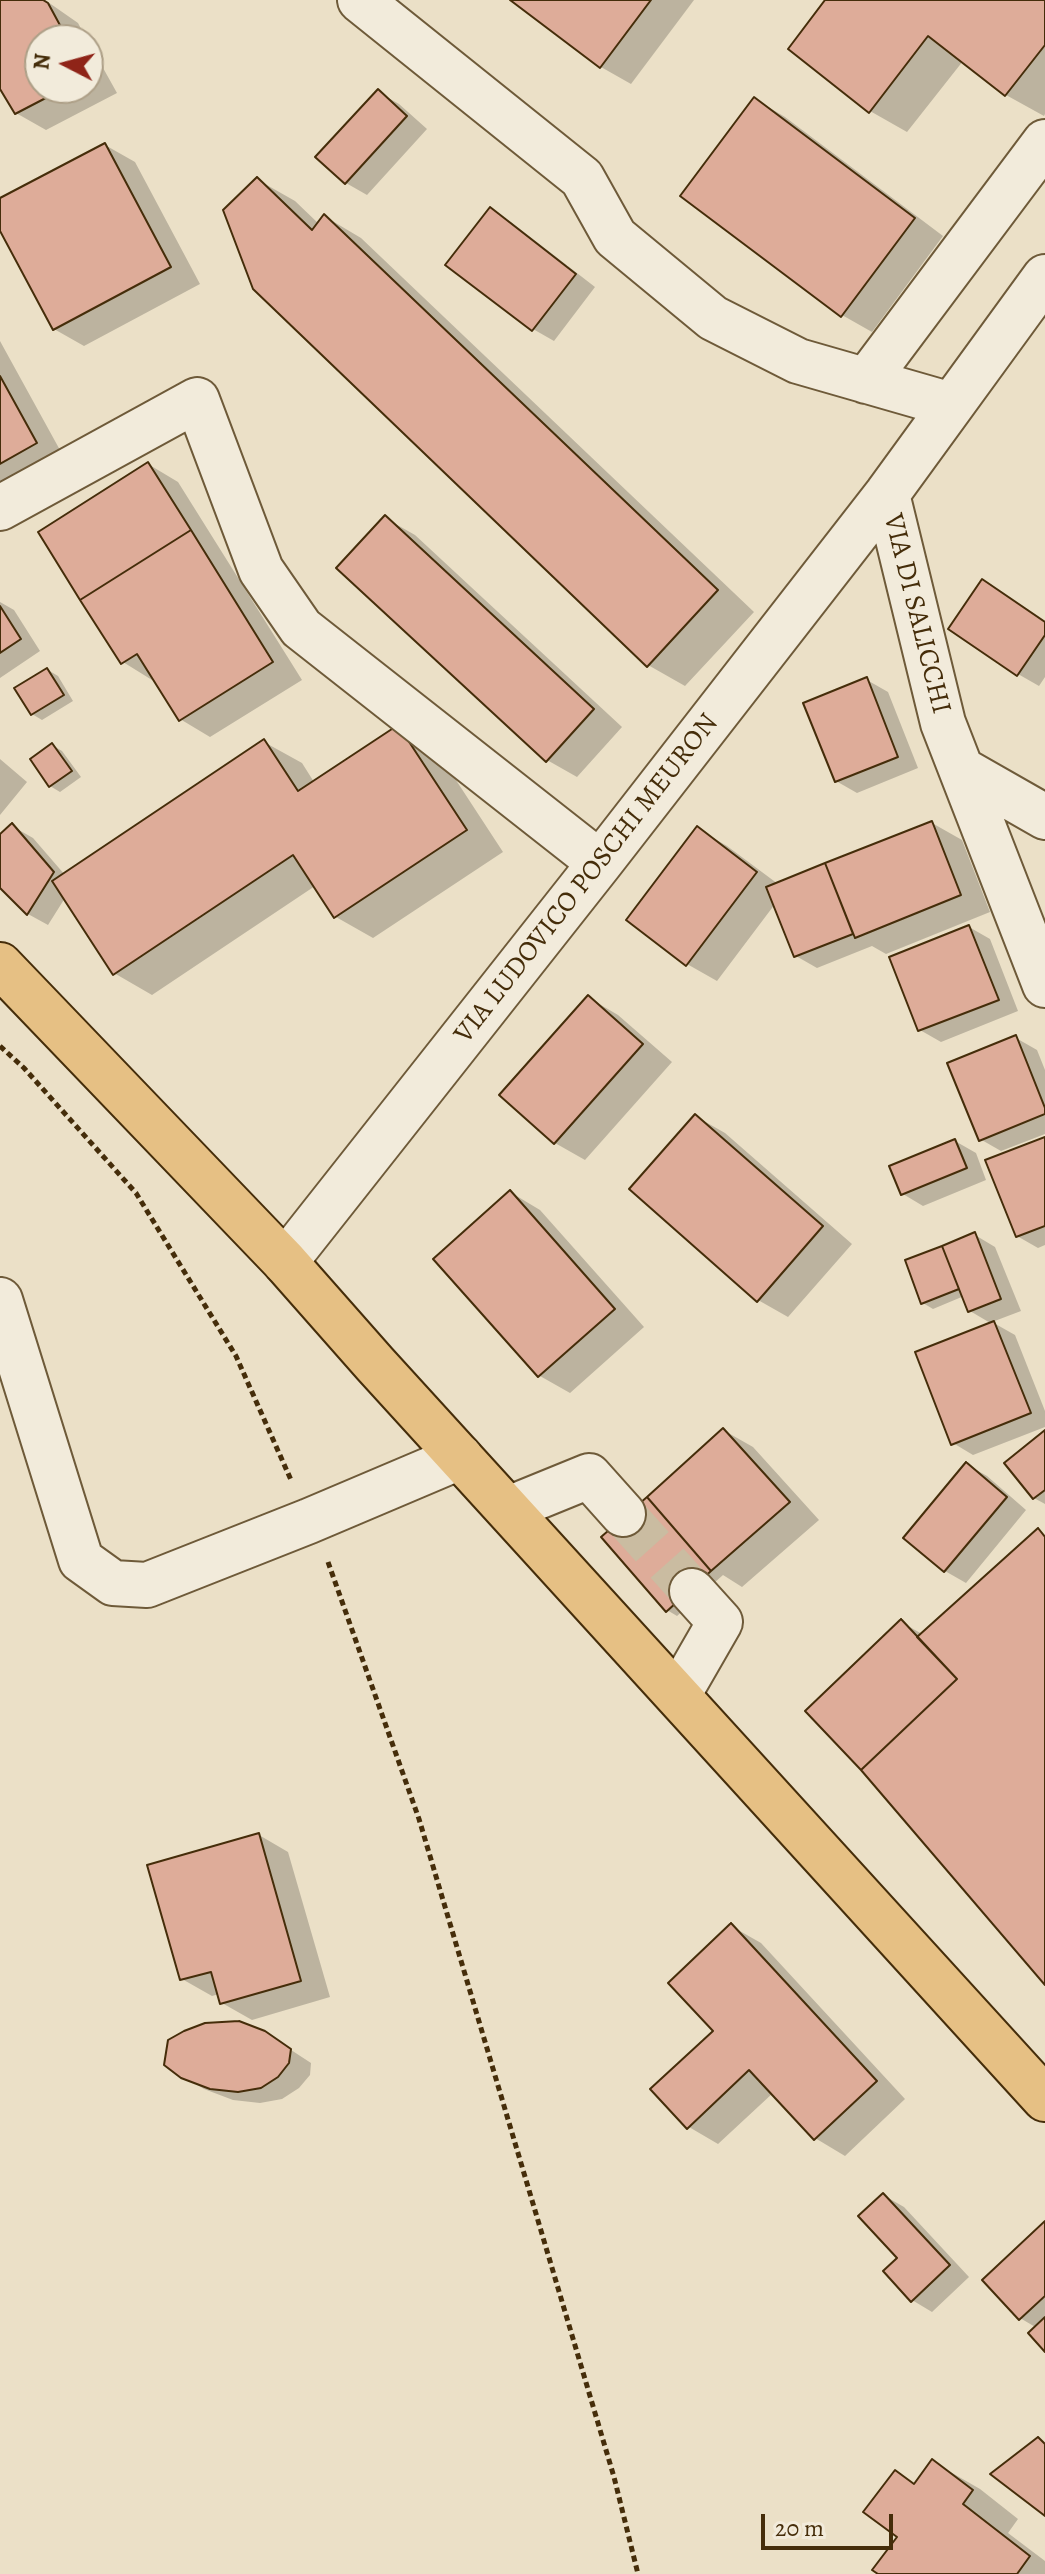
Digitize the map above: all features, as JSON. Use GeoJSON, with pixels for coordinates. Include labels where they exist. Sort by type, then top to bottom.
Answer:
{"type":"FeatureCollection","features":[{"type":"Feature","properties":{"kind":"main road"},"geometry":{"type":"LineString","coordinates":[[0,965],[285,1262],[1045,2099]]}},
{"type":"Feature","properties":{"kind":"street"},"geometry":{"type":"LineString","coordinates":[[360,0],[582,178],[615,237],[713,318],[798,361],[951,405]]}},
{"type":"Feature","properties":{"kind":"street"},"geometry":{"type":"LineString","coordinates":[[866,381],[1045,142]]}},
{"type":"Feature","properties":{"kind":"street","name":"VIA DI SALICCHI"},"geometry":{"type":"LineString","coordinates":[[1045,277],[887,494],[943,723],[1045,985]]}},
{"type":"Feature","properties":{"kind":"street"},"geometry":{"type":"LineString","coordinates":[[0,508],[197,400],[261,570],[301,628],[600,863]]}},
{"type":"Feature","properties":{"kind":"street","name":"VIA LUDOVICO POSCHI MEURON"},"geometry":{"type":"LineString","coordinates":[[285,1262],[887,494]]}},
{"type":"Feature","properties":{"kind":"street"},"geometry":{"type":"LineString","coordinates":[[961,769],[1045,817]]}},
{"type":"Feature","properties":{"kind":"street"},"geometry":{"type":"LineString","coordinates":[[0,1300],[81,1560],[113,1583],[147,1585],[460,1457]]}},
{"type":"Feature","properties":{"kind":"street"},"geometry":{"type":"LineString","coordinates":[[508,1509],[589,1476],[623,1514]]}},
{"type":"Feature","properties":{"kind":"street"},"geometry":{"type":"LineString","coordinates":[[678,1695],[720,1622],[692,1591]]}},
{"type":"Feature","properties":{"kind":"path"},"geometry":{"type":"LineString","coordinates":[[0,1046],[24,1068],[136,1193],[236,1356],[336,1579],[419,1819],[614,2477],[638,2574]]}},
{"type":"Feature","properties":{"kind":"building"},"geometry":{"type":"Polygon","coordinates":[[[0,0],[43,0],[48,3],[59,24],[24,24],[24,104],[34,104],[15,114],[0,89],[0,0]]]}},
{"type":"Feature","properties":{"kind":"building"},"geometry":{"type":"Polygon","coordinates":[[[510,0],[651,0],[600,68],[510,0]]]}},
{"type":"Feature","properties":{"kind":"building"},"geometry":{"type":"Polygon","coordinates":[[[825,0],[1045,0],[1045,45],[1005,96],[928,36],[869,113],[788,49],[825,0]]]}},
{"type":"Feature","properties":{"kind":"building"},"geometry":{"type":"Polygon","coordinates":[[[378,89],[407,116],[345,184],[315,157],[378,89]]]}},
{"type":"Feature","properties":{"kind":"building"},"geometry":{"type":"Polygon","coordinates":[[[754,97],[915,218],[841,317],[680,196],[754,97]]]}},
{"type":"Feature","properties":{"kind":"building"},"geometry":{"type":"Polygon","coordinates":[[[105,143],[171,267],[53,330],[0,231],[0,198],[105,143]]]}},
{"type":"Feature","properties":{"kind":"building"},"geometry":{"type":"Polygon","coordinates":[[[257,177],[312,230],[324,214],[718,590],[647,667],[253,289],[223,210],[257,177]]]}},
{"type":"Feature","properties":{"kind":"building"},"geometry":{"type":"Polygon","coordinates":[[[490,207],[576,274],[532,331],[445,265],[490,207]]]}},
{"type":"Feature","properties":{"kind":"building"},"geometry":{"type":"Polygon","coordinates":[[[0,376],[37,443],[0,464],[0,376]]]}},
{"type":"Feature","properties":{"kind":"building"},"geometry":{"type":"Polygon","coordinates":[[[148,462],[191,530],[80,600],[38,532],[148,462]]]}},
{"type":"Feature","properties":{"kind":"building"},"geometry":{"type":"Polygon","coordinates":[[[385,515],[594,709],[546,762],[336,568],[385,515]]]}},
{"type":"Feature","properties":{"kind":"building"},"geometry":{"type":"Polygon","coordinates":[[[191,530],[273,662],[179,721],[137,654],[121,664],[80,600],[191,530]]]}},
{"type":"Feature","properties":{"kind":"building"},"geometry":{"type":"Polygon","coordinates":[[[982,579],[1045,622],[1045,635],[1017,676],[948,629],[982,579]]]}},
{"type":"Feature","properties":{"kind":"building"},"geometry":{"type":"Polygon","coordinates":[[[0,606],[21,639],[0,653],[0,606]]]}},
{"type":"Feature","properties":{"kind":"building"},"geometry":{"type":"Polygon","coordinates":[[[47,668],[64,695],[31,715],[14,688],[47,668]]]}},
{"type":"Feature","properties":{"kind":"building"},"geometry":{"type":"Polygon","coordinates":[[[867,677],[898,757],[835,782],[803,703],[867,677]]]}},
{"type":"Feature","properties":{"kind":"building"},"geometry":{"type":"Polygon","coordinates":[[[398,725],[467,830],[334,918],[293,855],[113,975],[52,881],[264,739],[298,791],[398,725]]]}},
{"type":"Feature","properties":{"kind":"building"},"geometry":{"type":"Polygon","coordinates":[[[52,743],[72,771],[49,787],[30,759],[52,743]]]}},
{"type":"Feature","properties":{"kind":"building"},"geometry":{"type":"Polygon","coordinates":[[[932,821],[961,895],[855,938],[825,863],[932,821]]]}},
{"type":"Feature","properties":{"kind":"building"},"geometry":{"type":"Polygon","coordinates":[[[12,823],[54,872],[27,915],[0,888],[0,834],[12,823]]]}},
{"type":"Feature","properties":{"kind":"building"},"geometry":{"type":"Polygon","coordinates":[[[697,826],[757,872],[686,966],[626,920],[697,826]]]}},
{"type":"Feature","properties":{"kind":"building"},"geometry":{"type":"Polygon","coordinates":[[[825,863],[853,934],[794,957],[766,887],[825,863]]]}},
{"type":"Feature","properties":{"kind":"building"},"geometry":{"type":"Polygon","coordinates":[[[969,925],[999,1000],[918,1031],[889,957],[969,925]]]}},
{"type":"Feature","properties":{"kind":"building"},"geometry":{"type":"Polygon","coordinates":[[[588,995],[643,1044],[554,1144],[499,1095],[588,995]]]}},
{"type":"Feature","properties":{"kind":"building"},"geometry":{"type":"Polygon","coordinates":[[[1016,1035],[1045,1114],[979,1141],[947,1063],[1016,1035]]]}},
{"type":"Feature","properties":{"kind":"building"},"geometry":{"type":"Polygon","coordinates":[[[695,1114],[823,1226],[757,1302],[629,1189],[695,1114]]]}},
{"type":"Feature","properties":{"kind":"building"},"geometry":{"type":"Polygon","coordinates":[[[1045,1137],[1045,1226],[1016,1237],[985,1160],[1045,1137]]]}},
{"type":"Feature","properties":{"kind":"building"},"geometry":{"type":"Polygon","coordinates":[[[955,1139],[967,1168],[901,1195],[889,1166],[955,1139]]]}},
{"type":"Feature","properties":{"kind":"building"},"geometry":{"type":"Polygon","coordinates":[[[510,1190],[615,1309],[538,1377],[433,1259],[510,1190]]]}},
{"type":"Feature","properties":{"kind":"building"},"geometry":{"type":"Polygon","coordinates":[[[975,1232],[1001,1299],[968,1312],[942,1246],[975,1232]]]}},
{"type":"Feature","properties":{"kind":"building"},"geometry":{"type":"Polygon","coordinates":[[[942,1246],[959,1289],[921,1304],[905,1260],[942,1246]]]}},
{"type":"Feature","properties":{"kind":"building"},"geometry":{"type":"Polygon","coordinates":[[[994,1321],[1031,1413],[951,1445],[915,1352],[994,1321]]]}},
{"type":"Feature","properties":{"kind":"building"},"geometry":{"type":"Polygon","coordinates":[[[723,1428],[790,1502],[711,1571],[647,1497],[723,1428]]]}},
{"type":"Feature","properties":{"kind":"building"},"geometry":{"type":"Polygon","coordinates":[[[1045,1430],[1045,1490],[1033,1499],[1004,1463],[1045,1430]]]}},
{"type":"Feature","properties":{"kind":"building"},"geometry":{"type":"Polygon","coordinates":[[[966,1462],[1007,1497],[944,1572],[903,1538],[966,1462]]]}},
{"type":"Feature","properties":{"kind":"building"},"geometry":{"type":"Polygon","coordinates":[[[647,1497],[711,1571],[666,1612],[601,1537],[647,1497]]]}},
{"type":"Feature","properties":{"kind":"building"},"geometry":{"type":"Polygon","coordinates":[[[1038,1528],[1045,1537],[1045,1985],[861,1770],[957,1679],[917,1637],[1038,1528]]]}},
{"type":"Feature","properties":{"kind":"building"},"geometry":{"type":"Polygon","coordinates":[[[901,1619],[957,1679],[861,1770],[805,1711],[901,1619]]]}},
{"type":"Feature","properties":{"kind":"building"},"geometry":{"type":"Polygon","coordinates":[[[259,1833],[301,1981],[220,2004],[211,1972],[180,1980],[147,1865],[259,1833]]]}},
{"type":"Feature","properties":{"kind":"building"},"geometry":{"type":"Polygon","coordinates":[[[731,1923],[877,2081],[814,2140],[749,2070],[687,2129],[650,2089],[713,2031],[668,1983],[731,1923]]]}},
{"type":"Feature","properties":{"kind":"building"},"geometry":{"type":"Polygon","coordinates":[[[239,2021],[265,2031],[291,2049],[289,2063],[278,2077],[261,2088],[238,2092],[210,2089],[181,2078],[164,2065],[168,2040],[205,2023],[239,2021]]]}},
{"type":"Feature","properties":{"kind":"building"},"geometry":{"type":"Polygon","coordinates":[[[883,2193],[950,2265],[911,2302],[883,2271],[897,2258],[858,2216],[883,2193]]]}},
{"type":"Feature","properties":{"kind":"building"},"geometry":{"type":"Polygon","coordinates":[[[1045,2221],[1045,2296],[1019,2320],[982,2280],[1045,2221]]]}},
{"type":"Feature","properties":{"kind":"building"},"geometry":{"type":"Polygon","coordinates":[[[1045,2317],[1045,2352],[1028,2333],[1045,2317]]]}},
{"type":"Feature","properties":{"kind":"building"},"geometry":{"type":"Polygon","coordinates":[[[1038,2437],[1045,2444],[1045,2516],[990,2474],[1038,2437]]]}},
{"type":"Feature","properties":{"kind":"building"},"geometry":{"type":"Polygon","coordinates":[[[932,2459],[973,2490],[963,2504],[1030,2556],[1017,2574],[878,2574],[872,2570],[897,2537],[863,2512],[895,2470],[914,2484],[932,2459]]]}},
{"type":"Feature","properties":{"kind":"tunnel"},"geometry":{"type":"LineString","coordinates":[[623,1514],[692,1591]]}}]}
